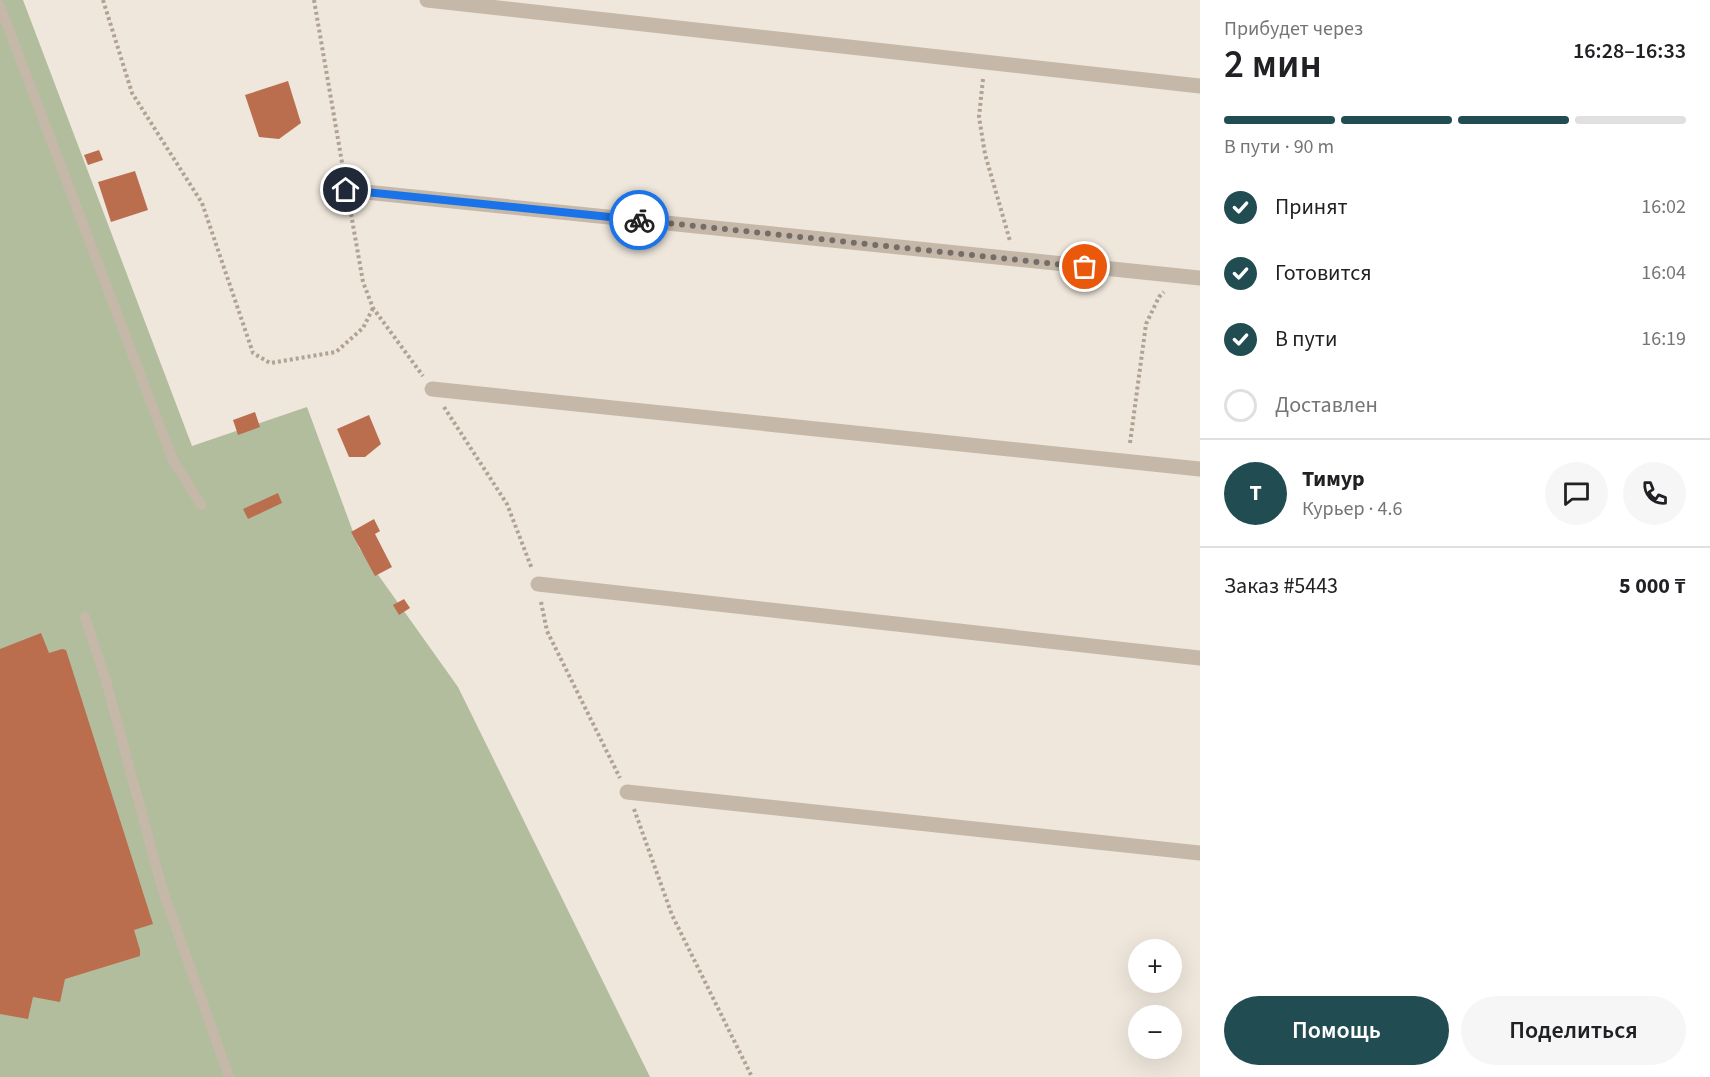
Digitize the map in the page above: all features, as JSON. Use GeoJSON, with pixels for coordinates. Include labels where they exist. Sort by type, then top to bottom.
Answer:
{"type":"FeatureCollection","features":[{"type":"Feature","properties":{"kind":"street"},"geometry":{"type":"LineString","coordinates":[[427,0],[1200,86]]}},
{"type":"Feature","properties":{"kind":"street"},"geometry":{"type":"LineString","coordinates":[[346,190],[1200,279]]}},
{"type":"Feature","properties":{"kind":"street"},"geometry":{"type":"LineString","coordinates":[[432,389],[1200,469]]}},
{"type":"Feature","properties":{"kind":"street"},"geometry":{"type":"LineString","coordinates":[[538,584],[1200,658]]}},
{"type":"Feature","properties":{"kind":"street"},"geometry":{"type":"LineString","coordinates":[[627,792],[1200,853]]}},
{"type":"Feature","properties":{"kind":"lane"},"geometry":{"type":"LineString","coordinates":[[0,6],[172,458],[201,505]]}},
{"type":"Feature","properties":{"kind":"lane"},"geometry":{"type":"LineString","coordinates":[[85,617],[106,681],[162,888],[230,1077]]}},
{"type":"Feature","properties":{"kind":"path"},"geometry":{"type":"LineString","coordinates":[[103,0],[132,93],[202,203],[253,353],[270,363],[336,352],[363,328],[373,308]]}},
{"type":"Feature","properties":{"kind":"path"},"geometry":{"type":"LineString","coordinates":[[314,0],[363,282],[373,308],[432,389],[507,504],[538,584],[547,631],[627,792],[672,915],[752,1077]]}},
{"type":"Feature","properties":{"kind":"path"},"geometry":{"type":"LineString","coordinates":[[985,62],[979,117],[985,154],[1016,259]]}},
{"type":"Feature","properties":{"kind":"path"},"geometry":{"type":"LineString","coordinates":[[1127,462],[1146,324],[1159,297],[1178,276]]}},
{"type":"Feature","properties":{"kind":"green space"},"geometry":{"type":"Polygon","coordinates":[[[0,0],[23,0],[192,446],[307,407],[359,548],[458,687],[650,1077],[0,1077],[0,0]]]}},
{"type":"Feature","properties":{"kind":"building"},"geometry":{"type":"Polygon","coordinates":[[[288,81],[301,123],[279,139],[259,137],[245,95],[288,81]]]}},
{"type":"Feature","properties":{"kind":"building"},"geometry":{"type":"Polygon","coordinates":[[[99,150],[103,160],[88,165],[84,155],[99,150]]]}},
{"type":"Feature","properties":{"kind":"building"},"geometry":{"type":"Polygon","coordinates":[[[135,171],[148,210],[111,222],[98,182],[135,171]]]}},
{"type":"Feature","properties":{"kind":"building"},"geometry":{"type":"Polygon","coordinates":[[[255,412],[260,427],[238,435],[233,420],[255,412]]]}},
{"type":"Feature","properties":{"kind":"building"},"geometry":{"type":"Polygon","coordinates":[[[369,415],[381,444],[365,457],[349,457],[337,429],[369,415]]]}},
{"type":"Feature","properties":{"kind":"building"},"geometry":{"type":"Polygon","coordinates":[[[278,493],[282,503],[248,519],[243,509],[278,493]]]}},
{"type":"Feature","properties":{"kind":"building"},"geometry":{"type":"Polygon","coordinates":[[[374,519],[380,531],[375,534],[392,567],[375,576],[351,532],[374,519]]]}},
{"type":"Feature","properties":{"kind":"building"},"geometry":{"type":"Polygon","coordinates":[[[404,599],[410,608],[399,615],[393,605],[404,599]]]}},
{"type":"Feature","properties":{"kind":"building"},"geometry":{"type":"Polygon","coordinates":[[[41,633],[49,653],[66,650],[153,924],[134,930],[140,956],[65,979],[60,1002],[33,997],[28,1019],[0,1014],[0,649],[41,633]]]}},
{"type":"Feature","properties":{"kind":"way so far"},"geometry":{"type":"LineString","coordinates":[[639,220],[1085,267]]}},
{"type":"Feature","properties":{"kind":"route"},"geometry":{"type":"LineString","coordinates":[[346,190],[639,220]]}}]}
